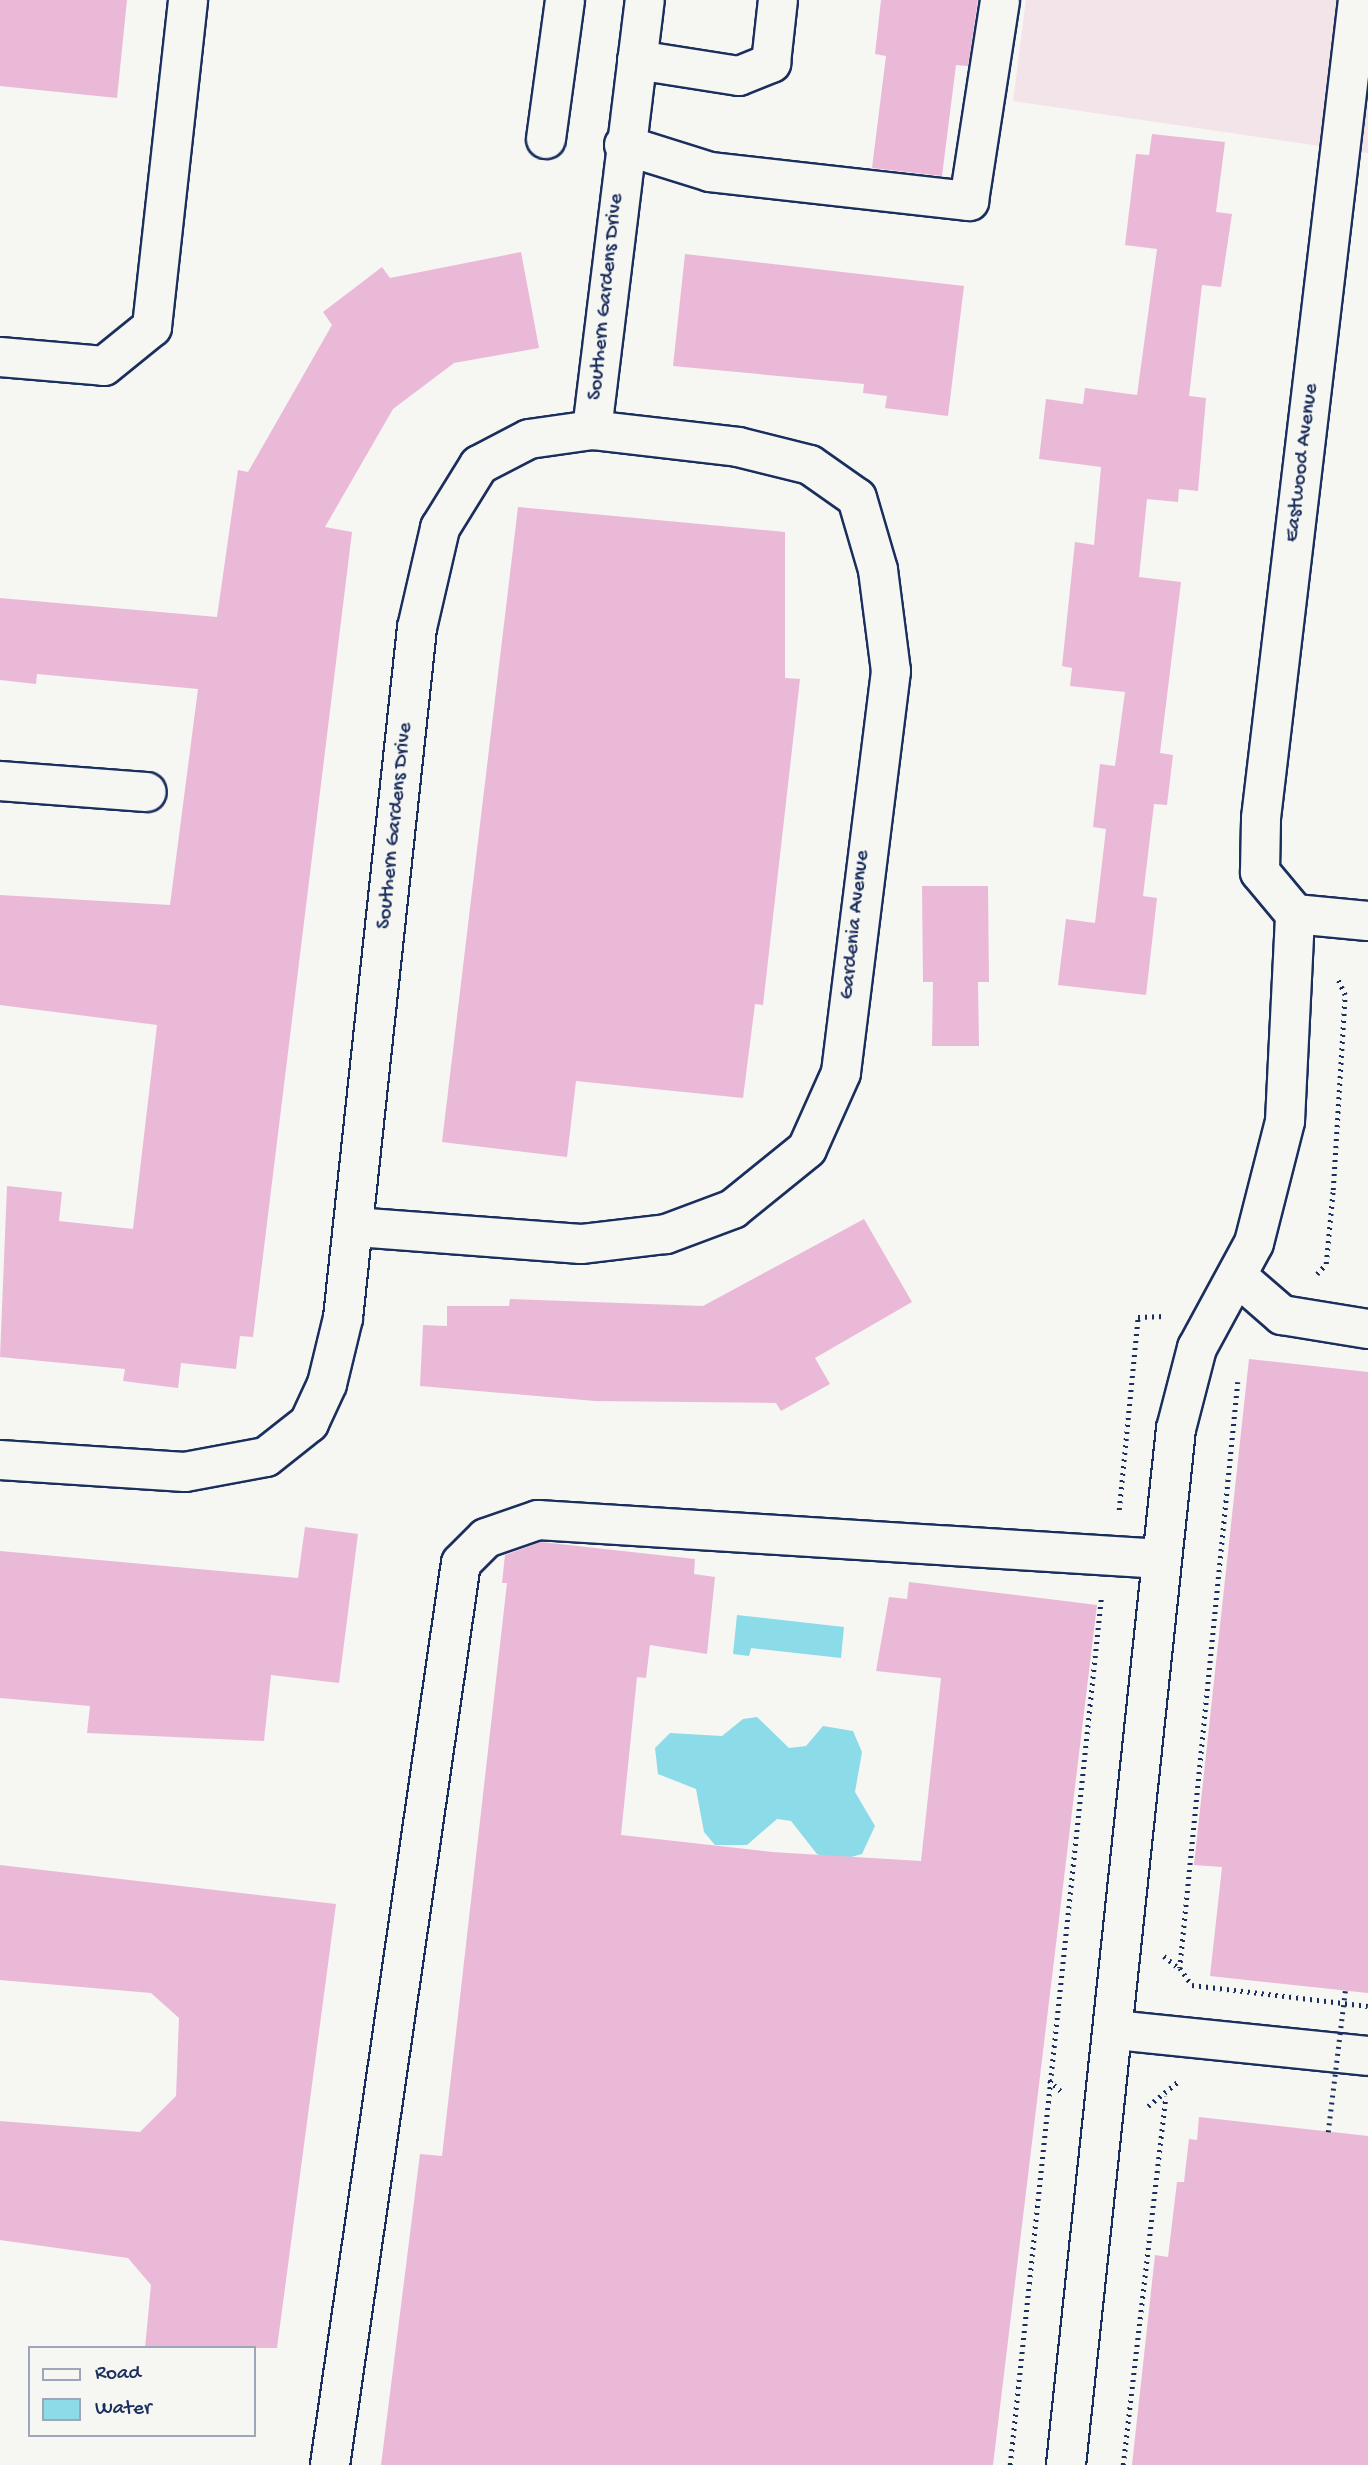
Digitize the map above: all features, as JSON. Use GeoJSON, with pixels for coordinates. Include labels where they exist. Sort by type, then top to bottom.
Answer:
{"type":"FeatureCollection","features":[{"type":"Feature","properties":{"kind":"street"},"geometry":{"type":"LineString","coordinates":[[0,357],[104,366],[152,327],[188,0]]}},
{"type":"Feature","properties":{"kind":"street"},"geometry":{"type":"LineString","coordinates":[[545,139],[565,0]]}},
{"type":"Feature","properties":{"kind":"street","name":"Southern Gardens Drive"},"geometry":{"type":"LineString","coordinates":[[0,1460],[185,1472],[266,1457],[309,1423],[327,1384],[343,1318],[354,1227],[415,642],[440,528],[479,465],[529,439],[592,430],[624,145],[645,0]]}},
{"type":"Feature","properties":{"kind":"street"},"geometry":{"type":"LineString","coordinates":[[637,60],[738,76],[771,63],[778,0]]}},
{"type":"Feature","properties":{"kind":"street"},"geometry":{"type":"LineString","coordinates":[[624,145],[710,172],[969,201],[1000,0]]}},
{"type":"Feature","properties":{"kind":"street","name":"Eastwood Avenue"},"geometry":{"type":"LineString","coordinates":[[1295,914],[1260,872],[1261,818],[1356,119],[1358,0]]}},
{"type":"Feature","properties":{"kind":"street","name":"Gardenia Avenue"},"geometry":{"type":"LineString","coordinates":[[354,1227],[581,1244],[666,1234],[733,1209],[807,1149],[841,1073],[852,946],[891,671],[878,570],[858,498],[810,465],[738,447],[592,430]]}},
{"type":"Feature","properties":{"kind":"street"},"geometry":{"type":"LineString","coordinates":[[0,781],[147,792]]}},
{"type":"Feature","properties":{"kind":"street"},"geometry":{"type":"LineString","coordinates":[[1066,2465],[1116,2030],[1176,1429],[1197,1348],[1254,1243],[1285,1121],[1295,914],[1368,921]]}},
{"type":"Feature","properties":{"kind":"street"},"geometry":{"type":"LineString","coordinates":[[1237,1276],[1282,1315],[1368,1329]]}},
{"type":"Feature","properties":{"kind":"street"},"geometry":{"type":"LineString","coordinates":[[330,2465],[460,1563],[486,1538],[538,1520],[1162,1559]]}},
{"type":"Feature","properties":{"kind":"street"},"geometry":{"type":"LineString","coordinates":[[1116,2030],[1368,2056]]}},
{"type":"Feature","properties":{"kind":"path"},"geometry":{"type":"LineString","coordinates":[[1238,1378],[1180,1968],[1192,1985],[1368,2006]]}},
{"type":"Feature","properties":{"kind":"path"},"geometry":{"type":"LineString","coordinates":[[1010,2465],[1101,1596]]}},
{"type":"Feature","properties":{"kind":"path"},"geometry":{"type":"LineString","coordinates":[[1328,2132],[1345,1991]]}},
{"type":"Feature","properties":{"kind":"path"},"geometry":{"type":"LineString","coordinates":[[1123,2465],[1166,2096]]}},
{"type":"Feature","properties":{"kind":"shaded area"},"geometry":{"type":"Polygon","coordinates":[[[1026,0],[1368,0],[1368,153],[1013,101],[1026,0]]]}},
{"type":"Feature","properties":{"kind":"water"},"geometry":{"type":"Polygon","coordinates":[[[737,1615],[844,1627],[841,1658],[751,1648],[749,1656],[733,1654],[737,1615]]]}},
{"type":"Feature","properties":{"kind":"water"},"geometry":{"type":"Polygon","coordinates":[[[757,1717],[789,1748],[806,1746],[823,1726],[853,1731],[862,1752],[855,1792],[875,1826],[862,1854],[836,1861],[817,1854],[791,1821],[777,1819],[747,1845],[715,1845],[704,1832],[696,1789],[658,1774],[655,1748],[670,1733],[722,1736],[743,1719],[757,1717]]]}},
{"type":"Feature","properties":{"kind":"building"},"geometry":{"type":"Polygon","coordinates":[[[0,0],[127,0],[117,98],[0,86],[0,0]]]}},
{"type":"Feature","properties":{"kind":"building"},"geometry":{"type":"Polygon","coordinates":[[[881,0],[978,0],[968,66],[956,65],[942,176],[872,168],[886,56],[875,54],[881,0]]]}},
{"type":"Feature","properties":{"kind":"building"},"geometry":{"type":"Polygon","coordinates":[[[1152,134],[1225,142],[1216,212],[1232,214],[1221,287],[1202,285],[1189,396],[1206,398],[1198,491],[1179,489],[1178,502],[1147,499],[1139,577],[1181,582],[1160,753],[1173,755],[1167,805],[1154,804],[1143,896],[1157,898],[1146,995],[1058,985],[1066,919],[1095,923],[1106,829],[1093,827],[1100,764],[1115,766],[1125,692],[1070,686],[1072,668],[1062,666],[1075,542],[1094,545],[1101,467],[1039,459],[1046,399],[1083,404],[1085,388],[1137,395],[1157,249],[1125,245],[1136,154],[1149,155],[1152,134]]]}},
{"type":"Feature","properties":{"kind":"building"},"geometry":{"type":"Polygon","coordinates":[[[521,252],[539,348],[454,363],[393,409],[325,527],[352,532],[253,1337],[240,1336],[236,1369],[181,1363],[178,1388],[123,1381],[125,1369],[0,1357],[7,1186],[62,1192],[59,1221],[133,1229],[157,1025],[0,1005],[0,895],[170,905],[198,689],[37,674],[36,684],[0,680],[0,598],[217,617],[238,470],[248,472],[332,325],[323,312],[382,267],[390,278],[521,252]]]}},
{"type":"Feature","properties":{"kind":"building"},"geometry":{"type":"Polygon","coordinates":[[[685,254],[964,286],[948,416],[885,408],[887,396],[863,393],[864,384],[673,366],[685,254]]]}},
{"type":"Feature","properties":{"kind":"building"},"geometry":{"type":"Polygon","coordinates":[[[518,507],[785,532],[785,678],[800,679],[763,1005],[755,1004],[743,1098],[576,1081],[567,1157],[442,1142],[518,507]]]}},
{"type":"Feature","properties":{"kind":"building"},"geometry":{"type":"Polygon","coordinates":[[[922,886],[988,886],[989,982],[978,982],[979,1046],[932,1046],[933,982],[923,982],[922,886]]]}},
{"type":"Feature","properties":{"kind":"building"},"geometry":{"type":"Polygon","coordinates":[[[864,1219],[912,1302],[815,1358],[830,1384],[781,1411],[776,1403],[595,1401],[420,1386],[423,1325],[447,1326],[447,1306],[509,1306],[510,1299],[703,1306],[864,1219]]]}},
{"type":"Feature","properties":{"kind":"building"},"geometry":{"type":"Polygon","coordinates":[[[1249,1359],[1368,1372],[1368,1993],[1210,1976],[1222,1867],[1194,1865],[1249,1359]]]}},
{"type":"Feature","properties":{"kind":"building"},"geometry":{"type":"Polygon","coordinates":[[[305,1527],[358,1534],[339,1683],[271,1675],[264,1741],[87,1733],[90,1706],[0,1698],[0,1551],[298,1578],[305,1527]]]}},
{"type":"Feature","properties":{"kind":"building"},"geometry":{"type":"Polygon","coordinates":[[[541,1542],[695,1559],[694,1574],[715,1577],[707,1654],[650,1645],[646,1678],[637,1677],[621,1835],[772,1852],[921,1861],[941,1678],[876,1671],[889,1597],[907,1599],[909,1582],[1097,1605],[993,2465],[381,2465],[420,2154],[442,2156],[507,1583],[502,1583],[505,1555],[541,1542]]]}},
{"type":"Feature","properties":{"kind":"building"},"geometry":{"type":"Polygon","coordinates":[[[0,1865],[336,1904],[277,2348],[145,2346],[151,2285],[128,2258],[0,2240],[0,2121],[140,2132],[176,2096],[179,2018],[151,1993],[0,1980],[0,1865]]]}},
{"type":"Feature","properties":{"kind":"building"},"geometry":{"type":"Polygon","coordinates":[[[1199,2117],[1368,2136],[1368,2465],[1132,2465],[1155,2255],[1168,2257],[1177,2182],[1184,2182],[1189,2139],[1197,2140],[1199,2117]]]}}]}
